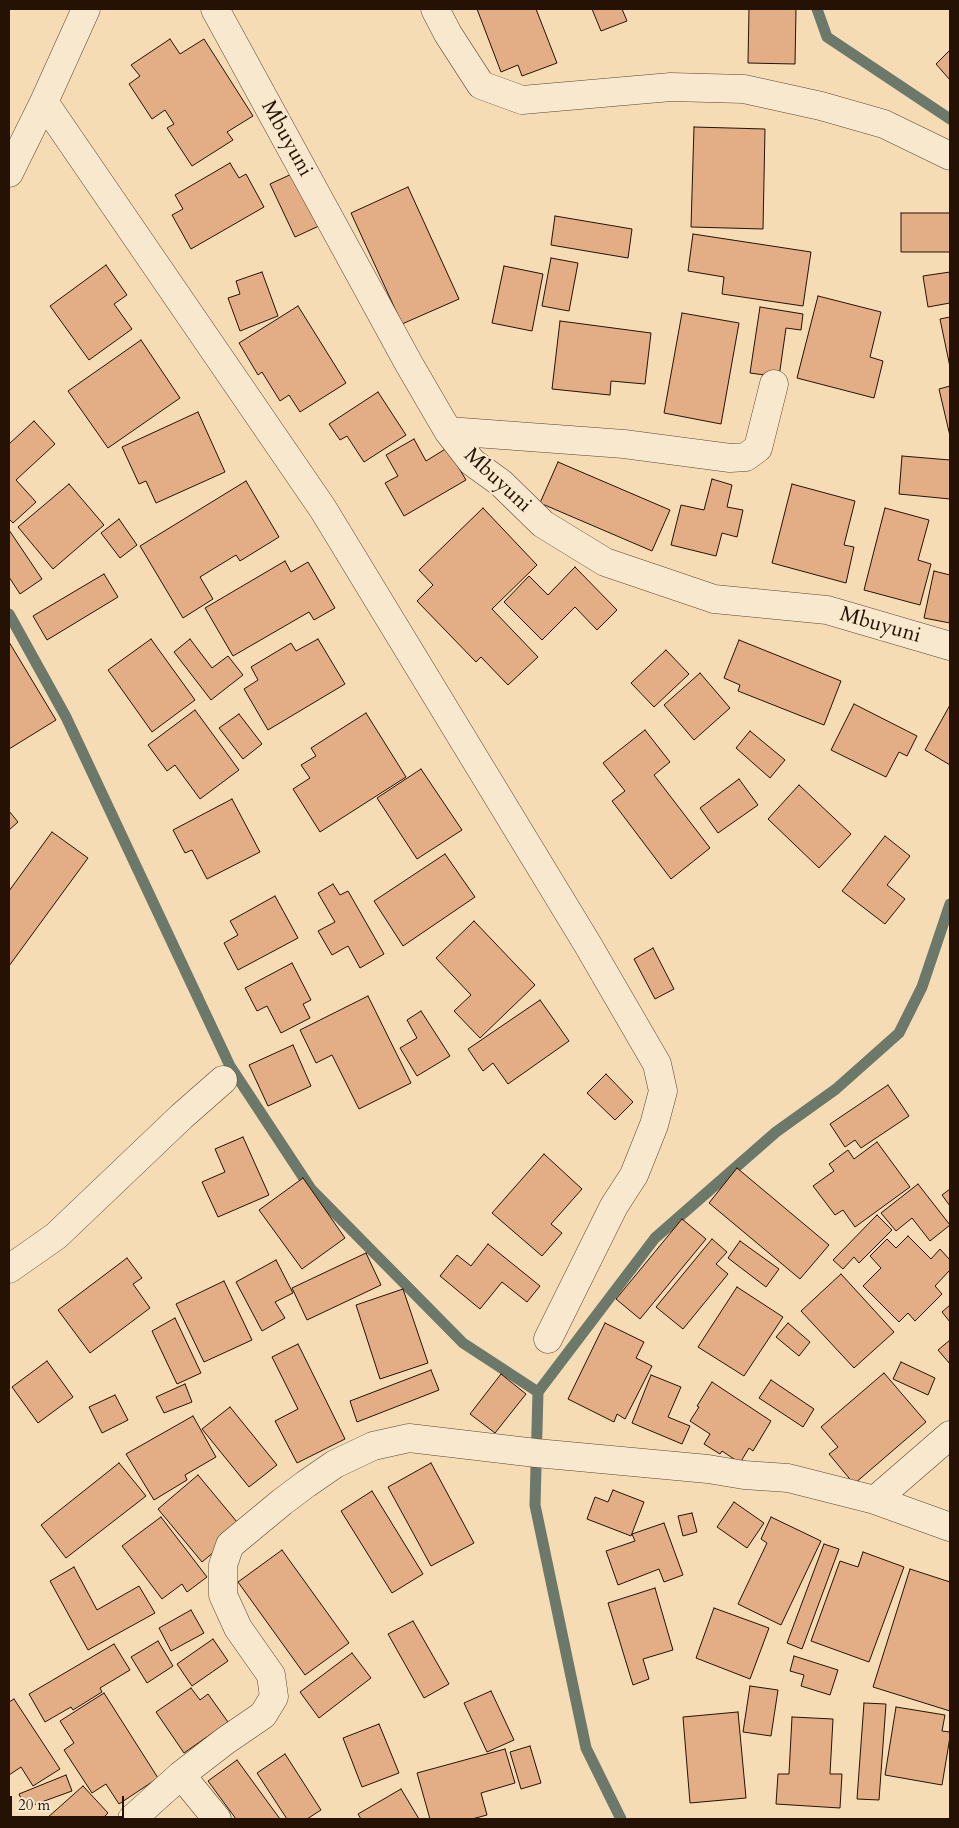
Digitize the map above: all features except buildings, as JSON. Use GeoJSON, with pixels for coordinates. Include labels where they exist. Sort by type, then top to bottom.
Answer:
{"type":"FeatureCollection","features":[{"type":"Feature","properties":{"kind":"street"},"geometry":{"type":"LineString","coordinates":[[9,172],[44,102],[86,9]]}},
{"type":"Feature","properties":{"kind":"street","name":"Mbuyuni"},"geometry":{"type":"LineString","coordinates":[[214,9],[448,430],[472,462],[501,483],[542,524],[605,562],[714,599],[828,610],[950,646]]}},
{"type":"Feature","properties":{"kind":"street"},"geometry":{"type":"LineString","coordinates":[[435,9],[448,34],[481,85],[522,100],[671,87],[744,89],[821,106],[884,124],[950,156]]}},
{"type":"Feature","properties":{"kind":"street"},"geometry":{"type":"LineString","coordinates":[[44,102],[323,509],[583,937],[657,1064],[663,1091],[654,1125],[634,1175],[614,1206],[548,1339]]}},
{"type":"Feature","properties":{"kind":"street"},"geometry":{"type":"LineString","coordinates":[[448,430],[624,444],[730,458],[746,457],[758,448],[774,384]]}},
{"type":"Feature","properties":{"kind":"street"},"geometry":{"type":"LineString","coordinates":[[9,1269],[56,1236],[182,1116],[223,1080]]}},
{"type":"Feature","properties":{"kind":"street"},"geometry":{"type":"LineString","coordinates":[[875,1500],[950,1435]]}},
{"type":"Feature","properties":{"kind":"street"},"geometry":{"type":"LineString","coordinates":[[132,1819],[181,1775],[263,1715],[274,1697],[271,1675],[238,1628],[223,1595],[223,1565],[230,1545],[276,1507],[334,1464],[373,1446],[409,1438],[536,1453],[708,1469],[744,1476],[788,1478],[875,1500],[950,1527]]}},
{"type":"Feature","properties":{"kind":"street"},"geometry":{"type":"LineString","coordinates":[[181,1775],[217,1819]]}},
{"type":"Feature","properties":{"kind":"waterway"},"geometry":{"type":"LineString","coordinates":[[817,9],[827,37],[950,119]]}},
{"type":"Feature","properties":{"kind":"waterway"},"geometry":{"type":"LineString","coordinates":[[9,614],[66,717],[230,1066],[311,1189],[463,1343],[538,1392]]}},
{"type":"Feature","properties":{"kind":"waterway"},"geometry":{"type":"LineString","coordinates":[[621,1819],[586,1748],[535,1505],[538,1392],[655,1238],[776,1132],[836,1089],[899,1033],[922,987],[950,904]]}}]}
